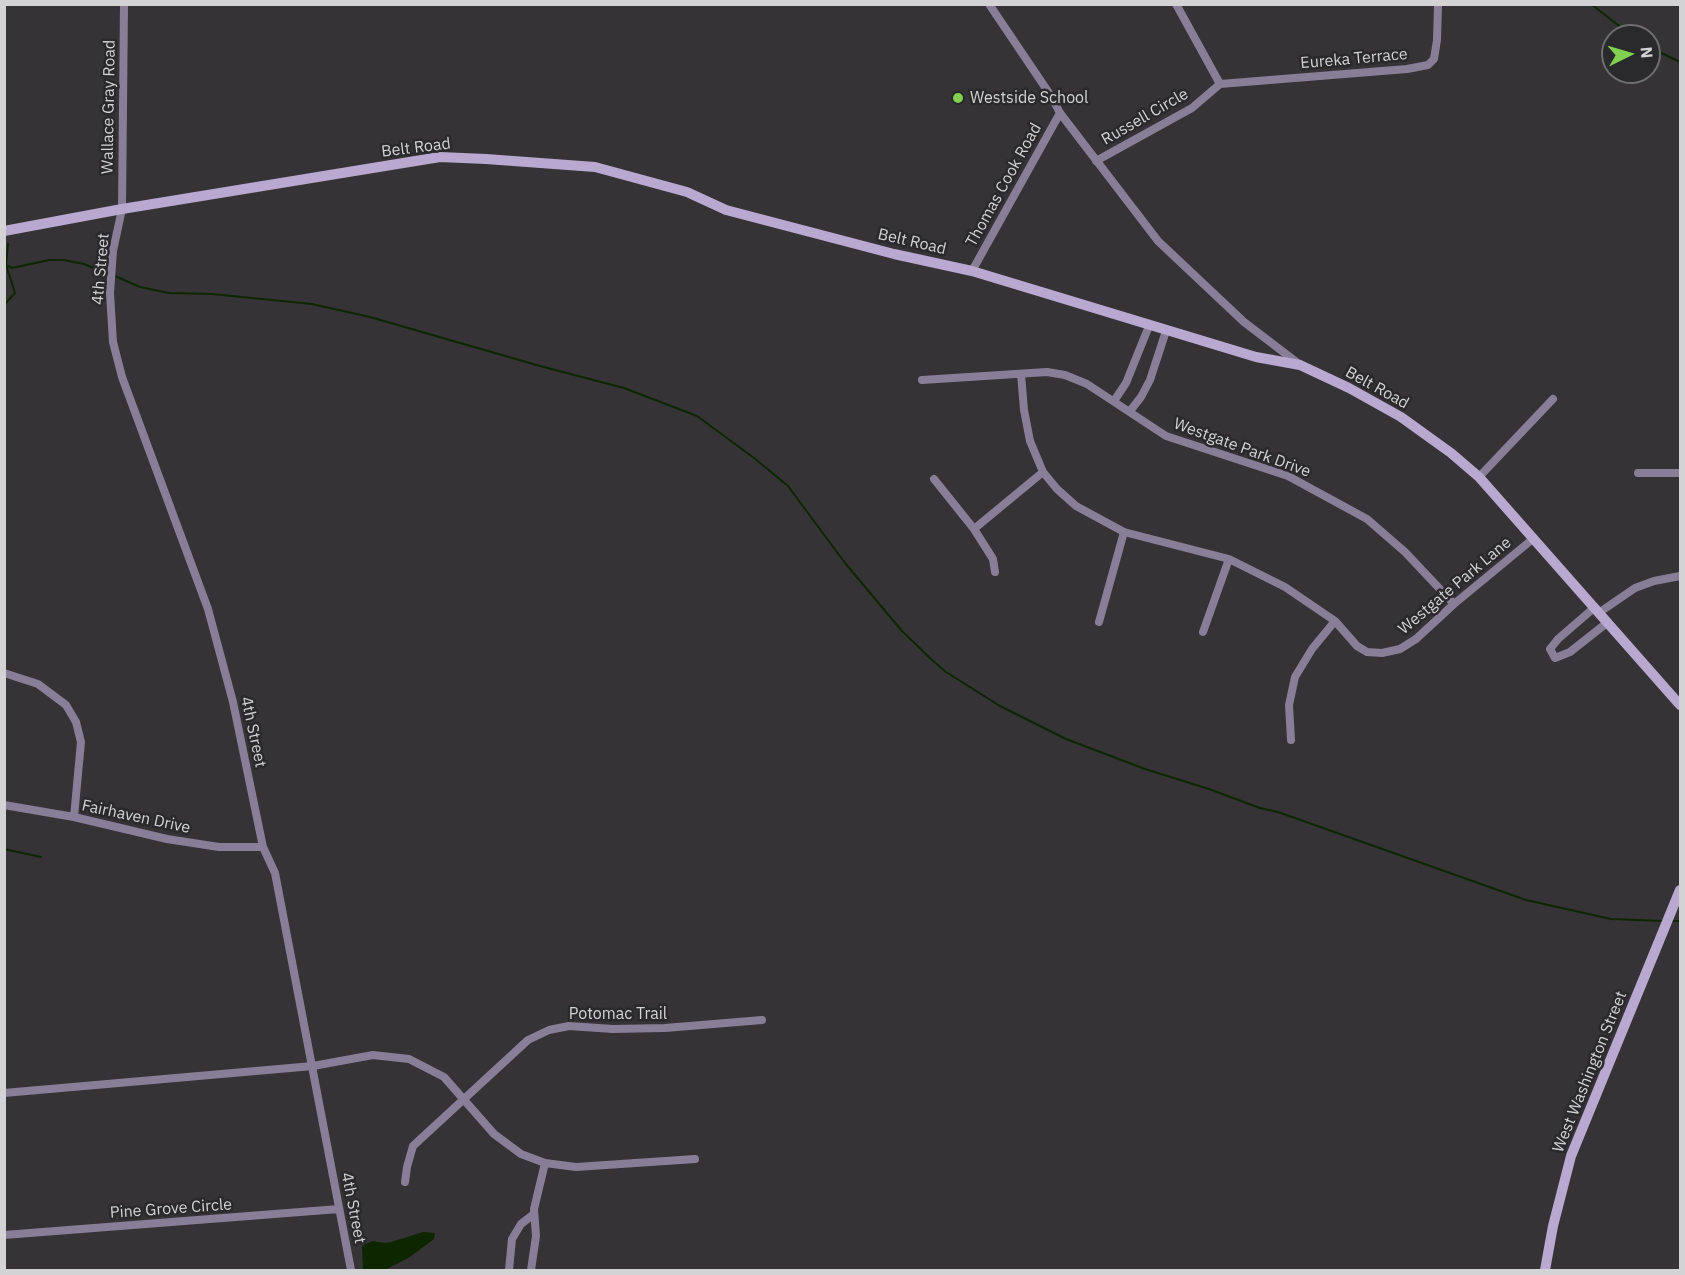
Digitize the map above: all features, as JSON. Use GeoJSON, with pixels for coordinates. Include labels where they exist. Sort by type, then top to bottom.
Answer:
{"type":"FeatureCollection","features":[{"type":"Feature","properties":{"kind":"street","name":"Wallace Gray Road"},"geometry":{"type":"LineString","coordinates":[[122,209],[124,4]]}},
{"type":"Feature","properties":{"kind":"street"},"geometry":{"type":"LineString","coordinates":[[989,4],[1060,113],[1158,241],[1244,322],[1300,365]]}},
{"type":"Feature","properties":{"kind":"street"},"geometry":{"type":"LineString","coordinates":[[1176,4],[1220,84]]}},
{"type":"Feature","properties":{"kind":"street","name":"Eureka Terrace"},"geometry":{"type":"LineString","coordinates":[[1220,84],[1407,69],[1428,65],[1434,59],[1438,4]]}},
{"type":"Feature","properties":{"kind":"street","name":"Russell Circle"},"geometry":{"type":"LineString","coordinates":[[1096,161],[1192,108],[1220,84]]}},
{"type":"Feature","properties":{"kind":"street","name":"Thomas Cook Road"},"geometry":{"type":"LineString","coordinates":[[972,271],[1060,113]]}},
{"type":"Feature","properties":{"kind":"street","name":"Belt Road"},"geometry":{"type":"LineString","coordinates":[[4,231],[122,209],[440,157],[595,167],[687,192],[726,210],[894,254],[972,271],[1256,357],[1300,365],[1349,388],[1401,417],[1451,453],[1479,477],[1598,609],[1680,705]]}},
{"type":"Feature","properties":{"kind":"street","name":"4th Street"},"geometry":{"type":"LineString","coordinates":[[122,209],[113,251],[111,293],[113,342],[122,377],[208,609],[233,702],[263,847],[275,873],[351,1270]]}},
{"type":"Feature","properties":{"kind":"street"},"geometry":{"type":"LineString","coordinates":[[1113,400],[1126,383],[1149,326]]}},
{"type":"Feature","properties":{"kind":"street"},"geometry":{"type":"LineString","coordinates":[[1130,411],[1150,380],[1166,331]]}},
{"type":"Feature","properties":{"kind":"street","name":"Westgate Park Drive"},"geometry":{"type":"LineString","coordinates":[[922,380],[1047,372],[1065,375],[1087,384],[1166,436],[1288,476],[1367,519],[1405,552],[1454,604]]}},
{"type":"Feature","properties":{"kind":"street","name":"Westgate Park Lane"},"geometry":{"type":"LineString","coordinates":[[1021,374],[1024,410],[1030,441],[1043,472],[1076,506],[1124,532],[1229,559],[1285,587],[1335,621],[1358,646],[1367,652],[1382,653],[1400,649],[1416,639],[1454,604],[1534,538]]}},
{"type":"Feature","properties":{"kind":"street"},"geometry":{"type":"LineString","coordinates":[[1479,477],[1553,399]]}},
{"type":"Feature","properties":{"kind":"street"},"geometry":{"type":"LineString","coordinates":[[974,529],[1043,472]]}},
{"type":"Feature","properties":{"kind":"street"},"geometry":{"type":"LineString","coordinates":[[1638,473],[1680,473]]}},
{"type":"Feature","properties":{"kind":"street"},"geometry":{"type":"LineString","coordinates":[[934,479],[974,529],[993,559],[995,572]]}},
{"type":"Feature","properties":{"kind":"street"},"geometry":{"type":"LineString","coordinates":[[1100,622],[1124,532]]}},
{"type":"Feature","properties":{"kind":"street"},"geometry":{"type":"LineString","coordinates":[[1203,632],[1229,559]]}},
{"type":"Feature","properties":{"kind":"street"},"geometry":{"type":"LineString","coordinates":[[1608,622],[1570,652],[1555,658],[1550,649],[1558,639],[1598,609],[1635,588],[1654,581],[1680,576]]}},
{"type":"Feature","properties":{"kind":"street"},"geometry":{"type":"LineString","coordinates":[[1290,740],[1289,705],[1295,677],[1312,649],[1335,621]]}},
{"type":"Feature","properties":{"kind":"street"},"geometry":{"type":"LineString","coordinates":[[4,673],[38,684],[66,705],[76,722],[81,742],[74,817]]}},
{"type":"Feature","properties":{"kind":"street","name":"Fairhaven Drive"},"geometry":{"type":"LineString","coordinates":[[4,805],[74,817],[166,839],[219,847],[263,847]]}},
{"type":"Feature","properties":{"kind":"street","name":"West Washington Street"},"geometry":{"type":"LineString","coordinates":[[1545,1270],[1553,1226],[1571,1156],[1680,890]]}},
{"type":"Feature","properties":{"kind":"street","name":"Potomac Trail"},"geometry":{"type":"LineString","coordinates":[[405,1182],[413,1146],[528,1040],[549,1030],[569,1026],[613,1029],[665,1028],[762,1020]]}},
{"type":"Feature","properties":{"kind":"street"},"geometry":{"type":"LineString","coordinates":[[4,1093],[313,1066],[374,1055],[409,1059],[444,1077],[494,1134],[521,1154],[545,1163],[576,1167],[695,1159]]}},
{"type":"Feature","properties":{"kind":"street"},"geometry":{"type":"LineString","coordinates":[[531,1270],[536,1236],[534,1214],[545,1163]]}},
{"type":"Feature","properties":{"kind":"street","name":"Pine Grove Circle"},"geometry":{"type":"LineString","coordinates":[[4,1235],[339,1209]]}},
{"type":"Feature","properties":{"kind":"street"},"geometry":{"type":"LineString","coordinates":[[509,1270],[512,1239],[521,1224],[534,1214]]}},
{"type":"Feature","properties":{"kind":"shaded area"},"geometry":{"type":"Polygon","coordinates":[[[423,1232],[435,1233],[434,1239],[410,1257],[385,1270],[363,1270],[362,1246],[372,1241],[391,1242],[423,1232]]]}},
{"type":"Feature","properties":{"kind":"waterway"},"geometry":{"type":"LineString","coordinates":[[1591,4],[1617,24]]}},
{"type":"Feature","properties":{"kind":"waterway"},"geometry":{"type":"LineString","coordinates":[[1661,53],[1680,62]]}},
{"type":"Feature","properties":{"kind":"waterway"},"geometry":{"type":"LineString","coordinates":[[4,305],[15,293],[6,265],[8,244]]}},
{"type":"Feature","properties":{"kind":"waterway"},"geometry":{"type":"LineString","coordinates":[[6,265],[12,268],[49,260],[64,260],[84,264],[109,274]]}},
{"type":"Feature","properties":{"kind":"waterway"},"geometry":{"type":"LineString","coordinates":[[115,276],[140,287],[169,293],[212,294],[312,304],[370,317],[624,388],[697,416],[788,486],[845,563],[902,631],[932,660],[946,672],[1000,706],[1066,739],[1145,769],[1278,812],[1526,900],[1611,919],[1663,921]]}},
{"type":"Feature","properties":{"kind":"waterway"},"geometry":{"type":"LineString","coordinates":[[4,849],[41,857]]}},
{"type":"Feature","properties":{"kind":"waterway"},"geometry":{"type":"LineString","coordinates":[[1671,921],[1680,921]]}},
{"type":"Feature","properties":{"kind":"place","name":"Westside School"},"geometry":{"type":"Point","coordinates":[958,98]}}]}
